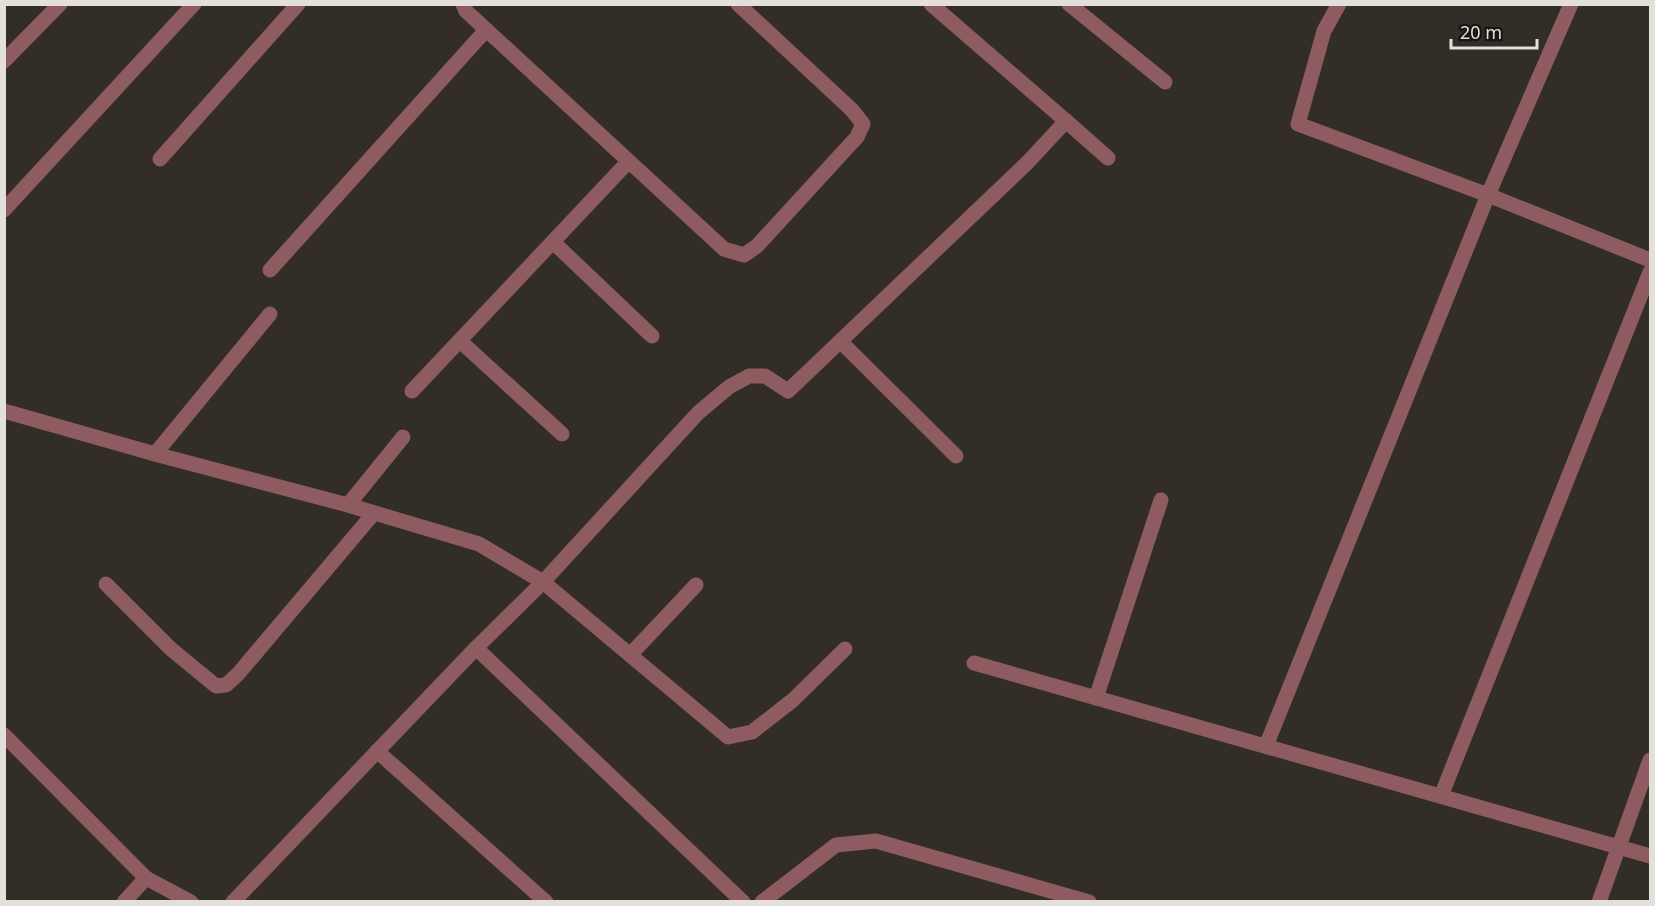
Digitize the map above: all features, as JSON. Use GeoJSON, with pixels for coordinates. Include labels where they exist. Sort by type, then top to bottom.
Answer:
{"type":"FeatureCollection","features":[{"type":"Feature","properties":{"kind":"street"},"geometry":{"type":"LineString","coordinates":[[4,61],[60,4]]}},
{"type":"Feature","properties":{"kind":"street"},"geometry":{"type":"LineString","coordinates":[[4,210],[194,4]]}},
{"type":"Feature","properties":{"kind":"street"},"geometry":{"type":"LineString","coordinates":[[160,159],[298,4]]}},
{"type":"Feature","properties":{"kind":"street"},"geometry":{"type":"LineString","coordinates":[[463,4],[466,11],[486,30],[724,249],[744,255],[757,246],[856,137],[862,124],[852,110],[738,4]]}},
{"type":"Feature","properties":{"kind":"street"},"geometry":{"type":"LineString","coordinates":[[931,4],[1108,158]]}},
{"type":"Feature","properties":{"kind":"street"},"geometry":{"type":"LineString","coordinates":[[1069,4],[1165,82]]}},
{"type":"Feature","properties":{"kind":"street"},"geometry":{"type":"LineString","coordinates":[[1339,4],[1324,31],[1298,124],[1488,195],[1650,260]]}},
{"type":"Feature","properties":{"kind":"street"},"geometry":{"type":"LineString","coordinates":[[1266,746],[1488,195],[1571,4]]}},
{"type":"Feature","properties":{"kind":"street"},"geometry":{"type":"LineString","coordinates":[[270,270],[486,30]]}},
{"type":"Feature","properties":{"kind":"street"},"geometry":{"type":"LineString","coordinates":[[233,902],[476,648],[543,582],[698,413],[729,387],[749,376],[765,376],[788,391],[1028,162],[1066,121]]}},
{"type":"Feature","properties":{"kind":"street"},"geometry":{"type":"LineString","coordinates":[[412,391],[628,162]]}},
{"type":"Feature","properties":{"kind":"street"},"geometry":{"type":"LineString","coordinates":[[553,242],[652,336]]}},
{"type":"Feature","properties":{"kind":"street"},"geometry":{"type":"LineString","coordinates":[[1441,796],[1650,272]]}},
{"type":"Feature","properties":{"kind":"street"},"geometry":{"type":"LineString","coordinates":[[155,454],[270,314]]}},
{"type":"Feature","properties":{"kind":"street"},"geometry":{"type":"LineString","coordinates":[[460,341],[562,434]]}},
{"type":"Feature","properties":{"kind":"street"},"geometry":{"type":"LineString","coordinates":[[841,342],[957,456]]}},
{"type":"Feature","properties":{"kind":"street"},"geometry":{"type":"LineString","coordinates":[[4,411],[479,543],[543,582],[728,737],[752,732],[793,700],[845,649]]}},
{"type":"Feature","properties":{"kind":"street"},"geometry":{"type":"LineString","coordinates":[[348,505],[403,437]]}},
{"type":"Feature","properties":{"kind":"street"},"geometry":{"type":"LineString","coordinates":[[1096,698],[1161,500]]}},
{"type":"Feature","properties":{"kind":"street"},"geometry":{"type":"LineString","coordinates":[[106,584],[171,650],[216,686],[226,685],[238,674],[374,513]]}},
{"type":"Feature","properties":{"kind":"street"},"geometry":{"type":"LineString","coordinates":[[630,655],[696,585]]}},
{"type":"Feature","properties":{"kind":"street"},"geometry":{"type":"LineString","coordinates":[[476,648],[743,902]]}},
{"type":"Feature","properties":{"kind":"street"},"geometry":{"type":"LineString","coordinates":[[974,663],[1650,856]]}},
{"type":"Feature","properties":{"kind":"street"},"geometry":{"type":"LineString","coordinates":[[4,735],[146,878],[191,902]]}},
{"type":"Feature","properties":{"kind":"street"},"geometry":{"type":"LineString","coordinates":[[377,751],[546,902]]}},
{"type":"Feature","properties":{"kind":"street"},"geometry":{"type":"LineString","coordinates":[[1599,902],[1650,760]]}},
{"type":"Feature","properties":{"kind":"street"},"geometry":{"type":"LineString","coordinates":[[762,902],[836,845],[876,841],[1089,902]]}},
{"type":"Feature","properties":{"kind":"street"},"geometry":{"type":"LineString","coordinates":[[124,902],[146,878]]}}]}
